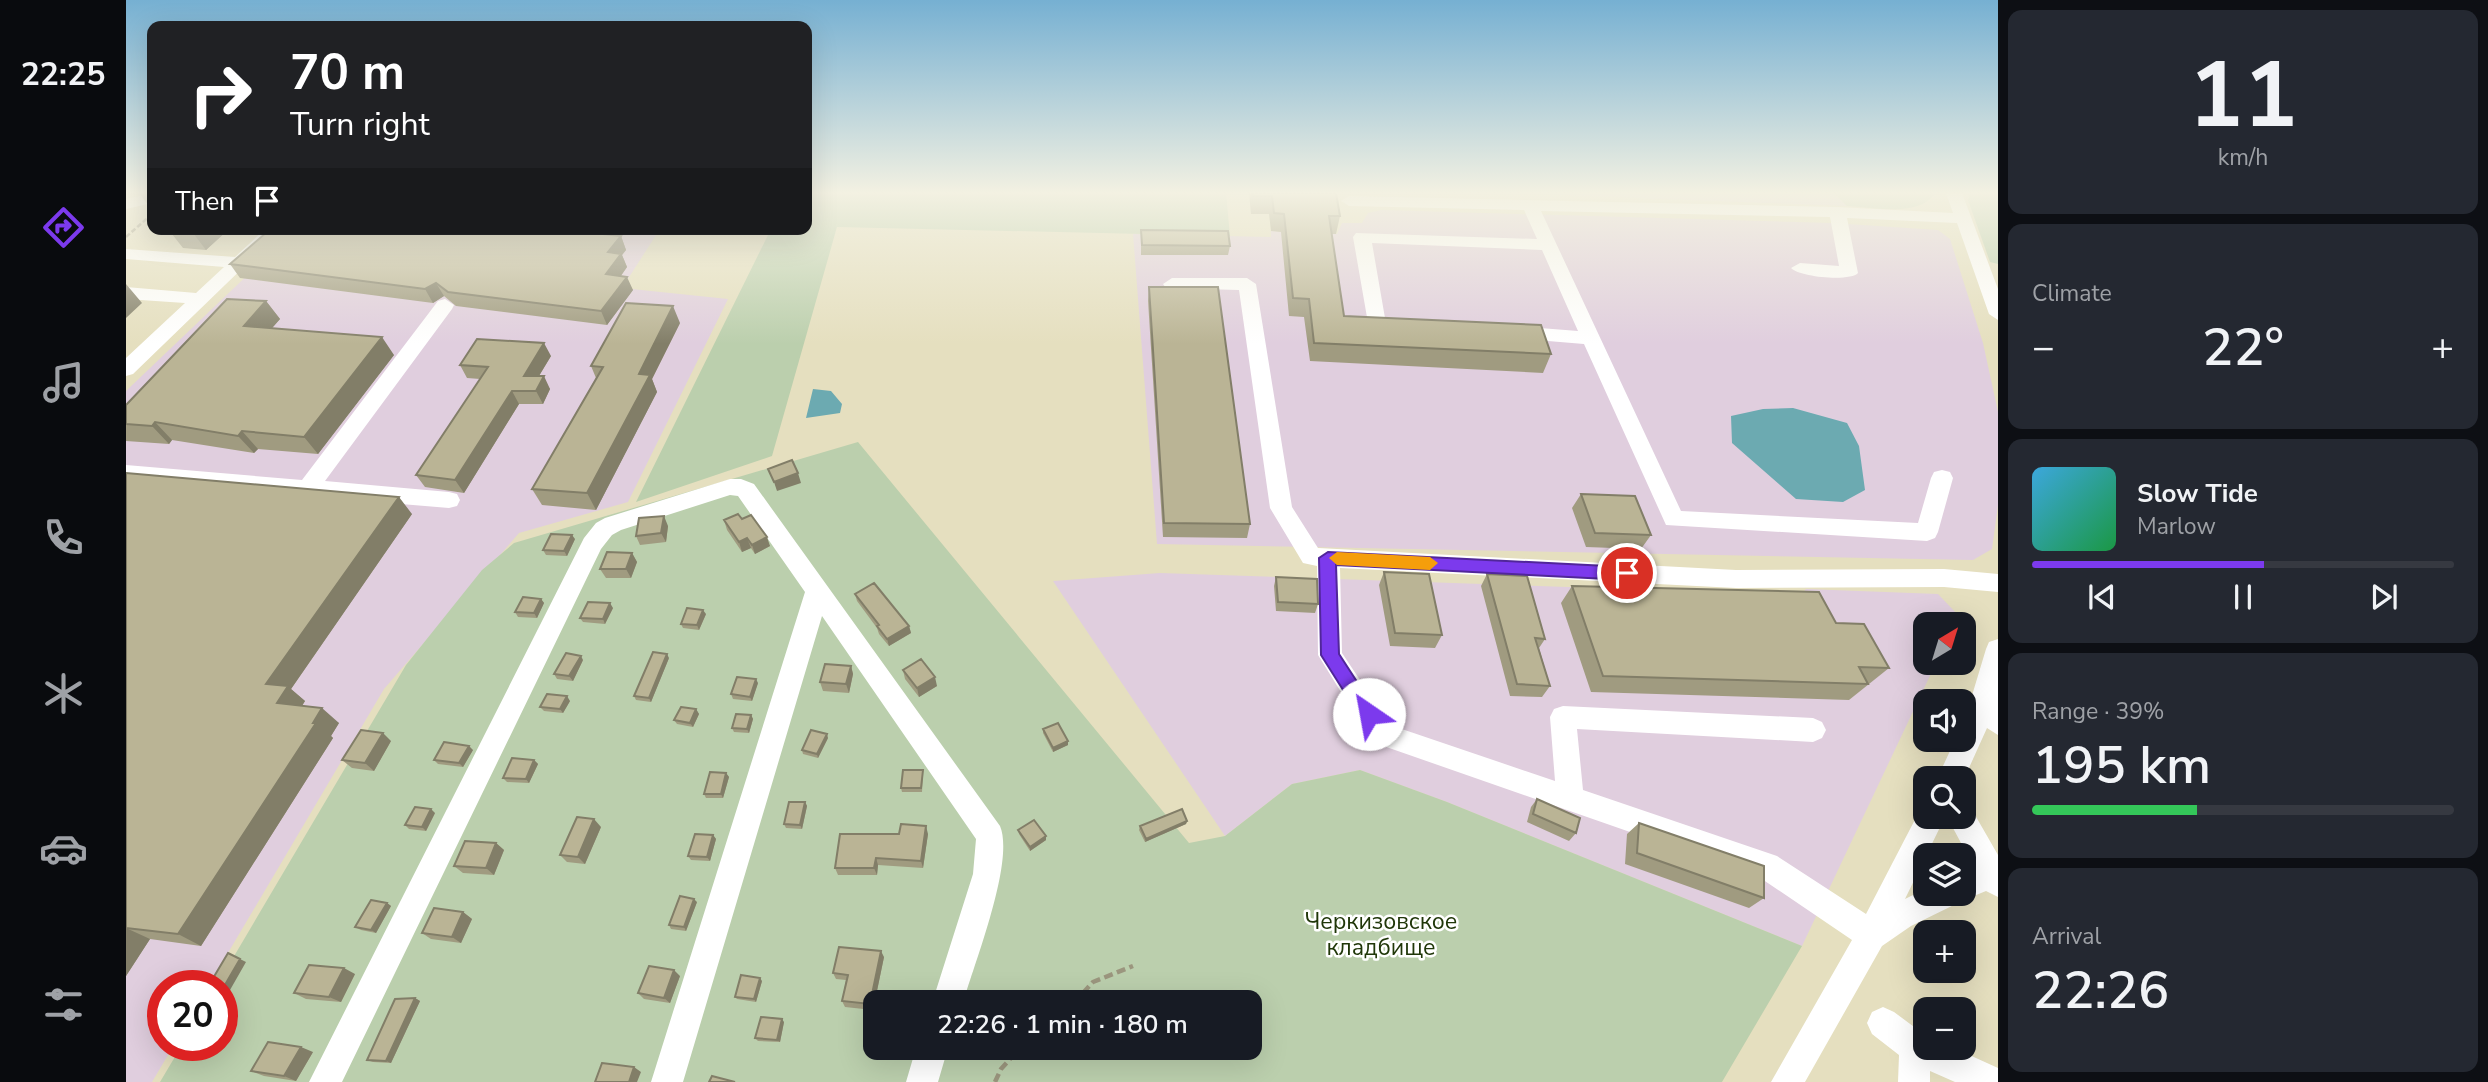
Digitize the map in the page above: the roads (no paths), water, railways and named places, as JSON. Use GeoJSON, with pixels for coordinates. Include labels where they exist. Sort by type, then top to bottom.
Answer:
{"type":"FeatureCollection","features":[{"type":"Feature","properties":{"kind":"street"},"geometry":{"type":"LineString","coordinates":[[159,257],[173,243]]}},
{"type":"Feature","properties":{"kind":"street"},"geometry":{"type":"LineString","coordinates":[[126,369],[260,243]]}},
{"type":"Feature","properties":{"kind":"street"},"geometry":{"type":"LineString","coordinates":[[1363,243],[1377,323],[1417,326]]}},
{"type":"Feature","properties":{"kind":"street"},"geometry":{"type":"LineString","coordinates":[[1513,243],[1548,245],[1674,519],[1927,532],[1942,478]]}},
{"type":"Feature","properties":{"kind":"street"},"geometry":{"type":"LineString","coordinates":[[1800,268],[1849,273],[1843,243]]}},
{"type":"Feature","properties":{"kind":"street"},"geometry":{"type":"LineString","coordinates":[[1974,243],[1998,314]]}},
{"type":"Feature","properties":{"kind":"street"},"geometry":{"type":"LineString","coordinates":[[126,254],[239,263]]}},
{"type":"Feature","properties":{"kind":"street"},"geometry":{"type":"LineString","coordinates":[[1172,284],[1247,284],[1281,508],[1311,557],[1735,579],[1944,578],[1998,583]]}},
{"type":"Feature","properties":{"kind":"street"},"geometry":{"type":"LineString","coordinates":[[126,293],[201,299]]}},
{"type":"Feature","properties":{"kind":"street"},"geometry":{"type":"LineString","coordinates":[[307,489],[445,305]]}},
{"type":"Feature","properties":{"kind":"street"},"geometry":{"type":"LineString","coordinates":[[1497,331],[1591,338]]}},
{"type":"Feature","properties":{"kind":"street"},"geometry":{"type":"LineString","coordinates":[[126,473],[449,500]]}},
{"type":"Feature","properties":{"kind":"street"},"geometry":{"type":"LineString","coordinates":[[325,1082],[592,544],[604,529],[730,487],[741,487],[990,836],[987,874],[951,990]]}},
{"type":"Feature","properties":{"kind":"street"},"geometry":{"type":"LineString","coordinates":[[1328,558],[1330,655],[1381,734],[1767,866],[1871,935]]}},
{"type":"Feature","properties":{"kind":"street"},"geometry":{"type":"LineString","coordinates":[[667,1082],[817,592]]}},
{"type":"Feature","properties":{"kind":"street"},"geometry":{"type":"LineString","coordinates":[[1956,766],[1973,732],[1998,649]]}},
{"type":"Feature","properties":{"kind":"street"},"geometry":{"type":"LineString","coordinates":[[1990,682],[1989,701],[1998,723]]}},
{"type":"Feature","properties":{"kind":"street"},"geometry":{"type":"LineString","coordinates":[[1570,799],[1563,717],[1813,730]]}},
{"type":"Feature","properties":{"kind":"street"},"geometry":{"type":"LineString","coordinates":[[1787,1082],[1871,935],[1925,829]]}},
{"type":"Feature","properties":{"kind":"street"},"geometry":{"type":"LineString","coordinates":[[1968,829],[1996,876],[1976,882]]}},
{"type":"Feature","properties":{"kind":"street"},"geometry":{"type":"LineString","coordinates":[[1871,935],[1922,906]]}},
{"type":"Feature","properties":{"kind":"street"},"geometry":{"type":"LineString","coordinates":[[1884,1023],[1913,1045]]}},
{"type":"Feature","properties":{"kind":"street"},"geometry":{"type":"LineString","coordinates":[[922,1082],[928,1060]]}},
{"type":"Feature","properties":{"kind":"street"},"geometry":{"type":"LineString","coordinates":[[1914,1082],[1915,1060]]}},
{"type":"Feature","properties":{"kind":"street"},"geometry":{"type":"LineString","coordinates":[[1944,1060],[1992,1082]]}},
{"type":"Feature","properties":{"kind":"water"},"geometry":{"type":"Polygon","coordinates":[[[813,389],[831,391],[842,404],[840,413],[806,418],[813,389]]]}},
{"type":"Feature","properties":{"kind":"water"},"geometry":{"type":"Polygon","coordinates":[[[1793,408],[1847,423],[1859,446],[1865,490],[1843,502],[1796,499],[1732,443],[1731,416],[1763,409],[1793,408]]]}},
{"type":"Feature","properties":{"kind":"park label","name":"Черкизовское кладбище"},"geometry":{"type":"Point","coordinates":[1381,934]}}]}
